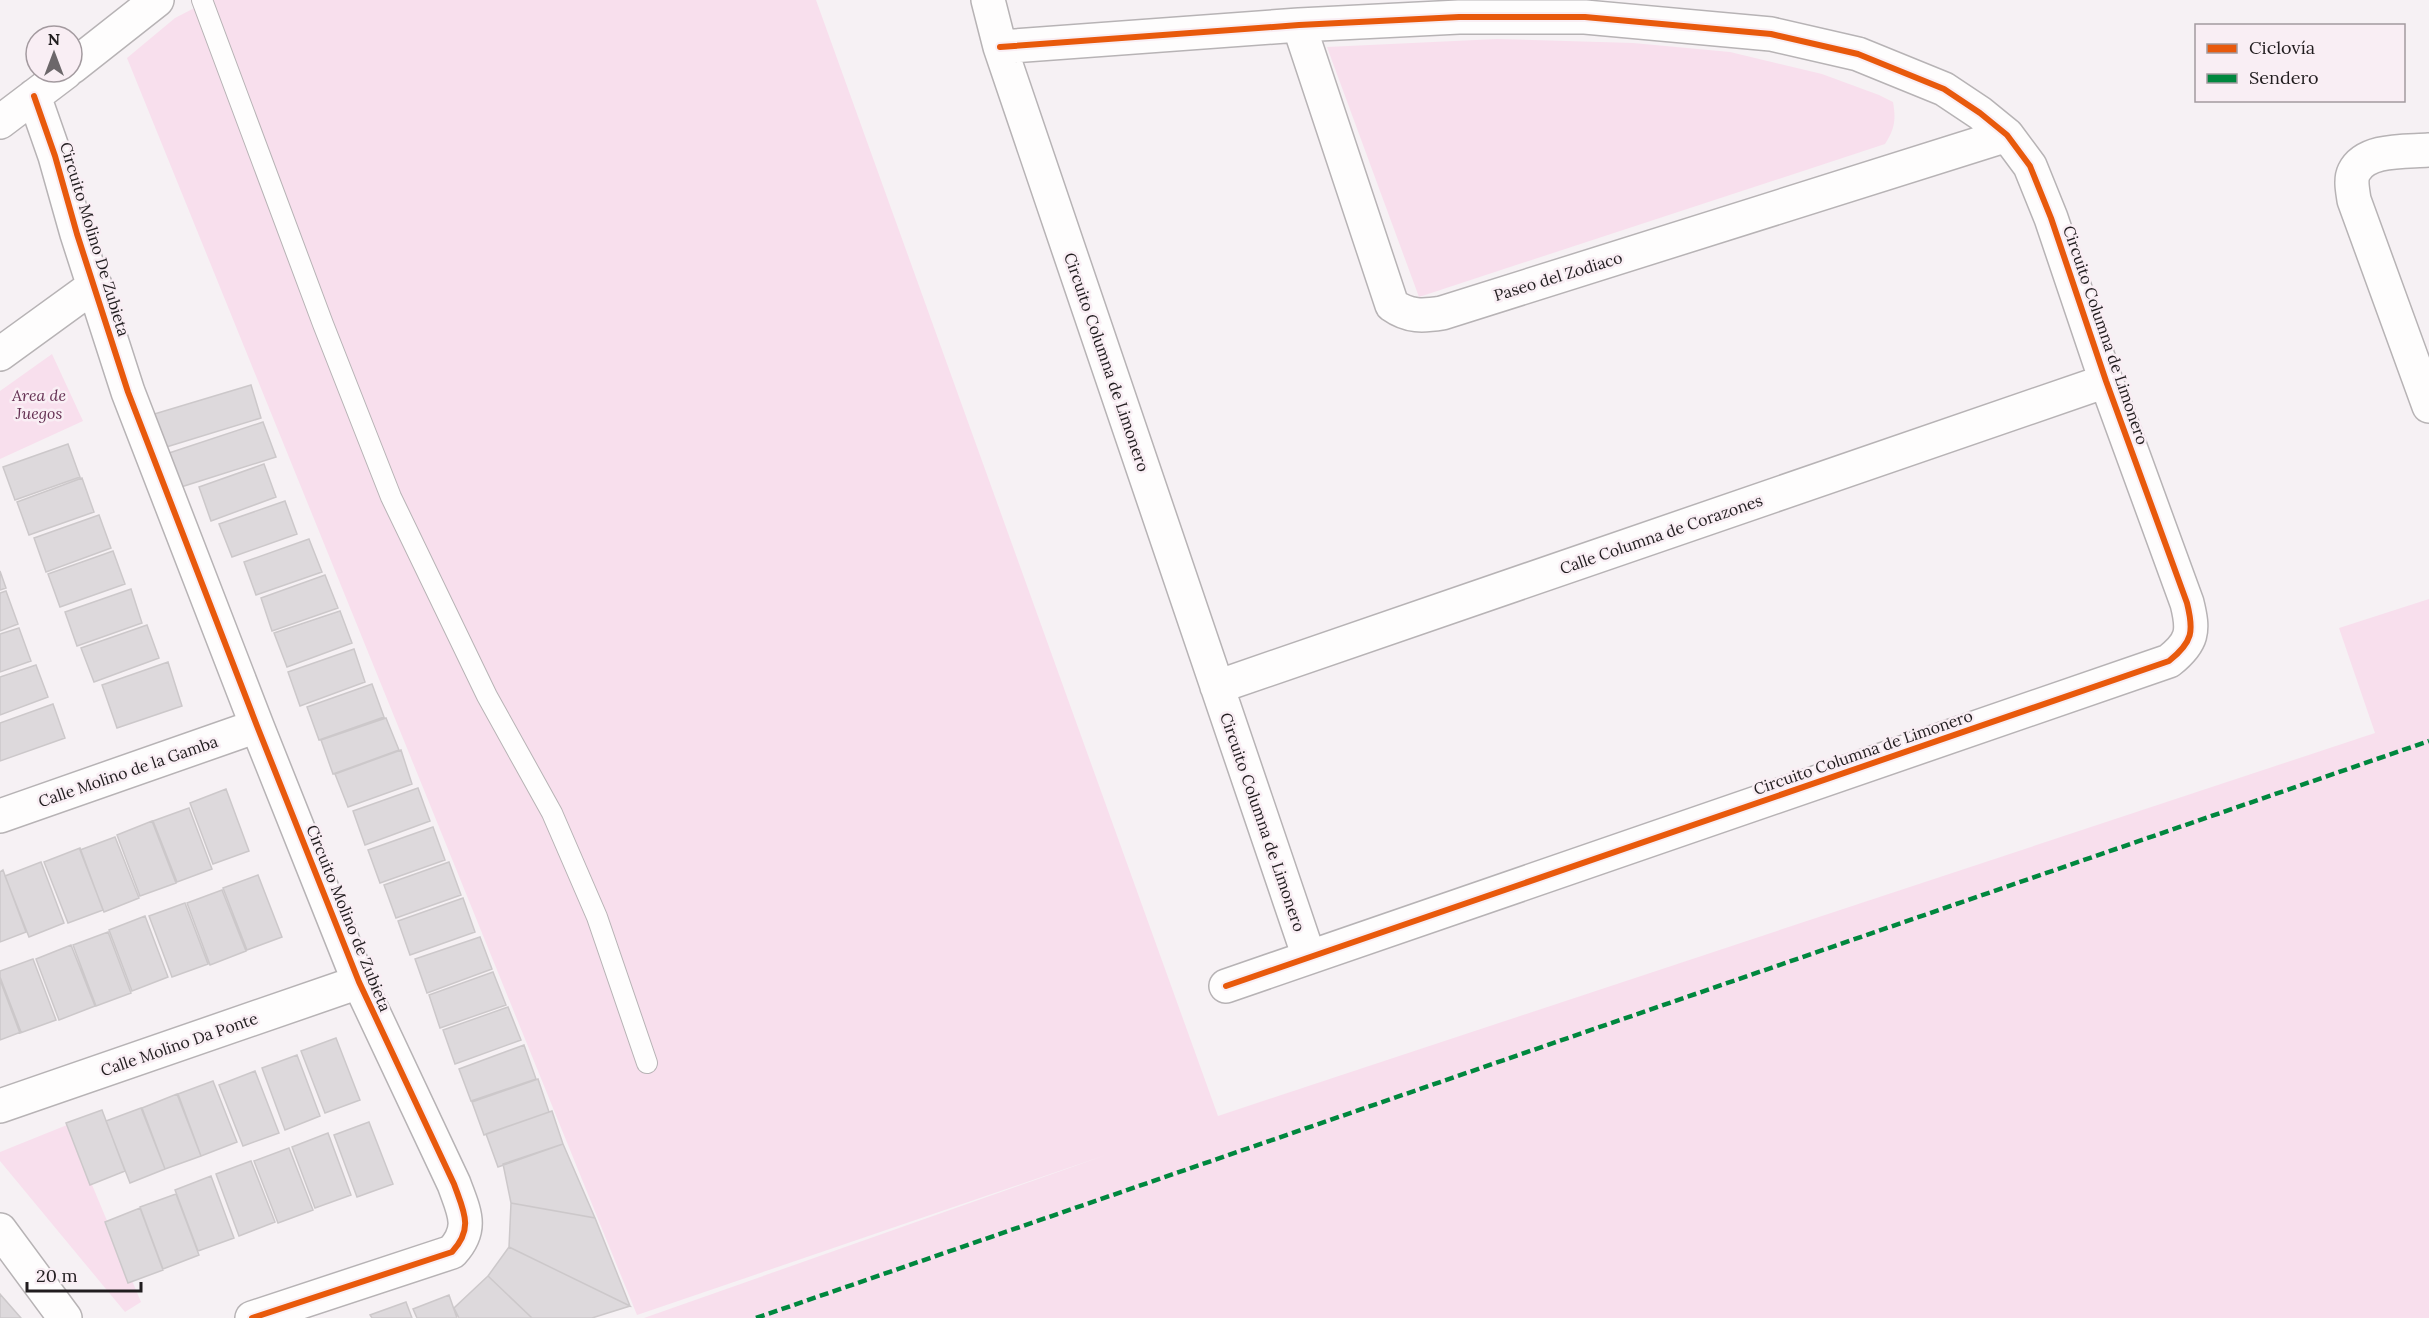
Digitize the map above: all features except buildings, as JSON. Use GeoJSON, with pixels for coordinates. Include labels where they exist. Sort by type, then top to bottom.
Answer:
{"type":"FeatureCollection","features":[{"type":"Feature","properties":{"kind":"street"},"geometry":{"type":"LineString","coordinates":[[84,58],[158,0]]}},
{"type":"Feature","properties":{"kind":"street"},"geometry":{"type":"LineString","coordinates":[[988,0],[1000,47]]}},
{"type":"Feature","properties":{"kind":"street","name":"Circuito Columna de Limonero"},"geometry":{"type":"LineString","coordinates":[[1459,9],[1586,17],[1771,34],[1858,54],[1902,70],[1944,89],[1980,113],[2007,135],[2030,166],[2051,218],[2106,381],[2187,603],[2192,622],[2190,638],[2183,650],[2169,661],[1309,957],[1000,47],[1299,25],[1459,9]]}},
{"type":"Feature","properties":{"kind":"street","name":"Paseo del Zodiaco"},"geometry":{"type":"LineString","coordinates":[[1299,25],[1392,305],[1401,312],[1413,315],[1442,313],[2007,135]]}},
{"type":"Feature","properties":{"kind":"street"},"geometry":{"type":"LineString","coordinates":[[0,122],[50,84]]}},
{"type":"Feature","properties":{"kind":"street","name":"Circuito Molino De Zubieta"},"geometry":{"type":"LineString","coordinates":[[34,96],[55,156],[77,234],[128,392]]}},
{"type":"Feature","properties":{"kind":"street"},"geometry":{"type":"LineString","coordinates":[[2429,150],[2382,154],[2366,159],[2354,172],[2352,187],[2354,200],[2429,406]]}},
{"type":"Feature","properties":{"kind":"street","name":"Circuito Molino de Zubieta"},"geometry":{"type":"LineString","coordinates":[[0,354],[95,285]]}},
{"type":"Feature","properties":{"kind":"street","name":"Calle Columna de Corazones"},"geometry":{"type":"LineString","coordinates":[[1217,687],[2106,381]]}},
{"type":"Feature","properties":{"kind":"street","name":"Circuito Molino de Zubieta"},"geometry":{"type":"LineString","coordinates":[[128,392],[359,982],[464,1211],[466,1230],[462,1241],[452,1252],[252,1318]]}},
{"type":"Feature","properties":{"kind":"street","name":"Calle Molino de la Gamba"},"geometry":{"type":"LineString","coordinates":[[0,816],[257,726]]}},
{"type":"Feature","properties":{"kind":"street"},"geometry":{"type":"LineString","coordinates":[[1226,986],[1309,957]]}},
{"type":"Feature","properties":{"kind":"street","name":"Calle Molino Da Ponte"},"geometry":{"type":"LineString","coordinates":[[0,1106],[359,982]]}},
{"type":"Feature","properties":{"kind":"street"},"geometry":{"type":"LineString","coordinates":[[0,1230],[65,1318]]}},
{"type":"Feature","properties":{"kind":"lane"},"geometry":{"type":"LineString","coordinates":[[202,0],[323,324],[391,497],[487,696],[552,813],[597,917],[647,1063]]}},
{"type":"Feature","properties":{"kind":"green space"},"geometry":{"type":"Polygon","coordinates":[[[210,0],[816,0],[1218,1116],[2375,733],[2339,628],[2429,599],[2429,1318],[644,1318],[1106,1155],[637,1315],[127,58],[175,18],[210,0]]]}},
{"type":"Feature","properties":{"kind":"green space"},"geometry":{"type":"Polygon","coordinates":[[[1497,39],[1633,43],[1730,52],[1822,74],[1879,95],[1893,102],[1894,124],[1885,144],[1419,297],[1327,47],[1497,39]]]}},
{"type":"Feature","properties":{"kind":"green space","name":"Area de Juegos"},"geometry":{"type":"Polygon","coordinates":[[[52,354],[83,421],[0,459],[0,391],[52,354]]]}},
{"type":"Feature","properties":{"kind":"green space"},"geometry":{"type":"Polygon","coordinates":[[[67,1125],[141,1302],[125,1312],[0,1161],[0,1152],[67,1125]]]}},
{"type":"Feature","properties":{"kind":"marked path"},"geometry":{"type":"LineString","coordinates":[[756,1318],[2429,741]]}},
{"type":"Feature","properties":{"kind":"cycle path"},"geometry":{"type":"LineString","coordinates":[[1000,47],[1299,25],[1459,17],[1585,17],[1771,34],[1858,54],[1944,89],[1980,113],[2007,135],[2030,166],[2051,218],[2106,381],[2187,603],[2191,621],[2190,635],[2183,648],[2169,661],[1226,986]]}},
{"type":"Feature","properties":{"kind":"cycle path"},"geometry":{"type":"LineString","coordinates":[[34,96],[55,156],[77,234],[128,392],[359,982],[454,1184],[464,1211],[463,1235],[452,1252],[252,1318]]}}]}
